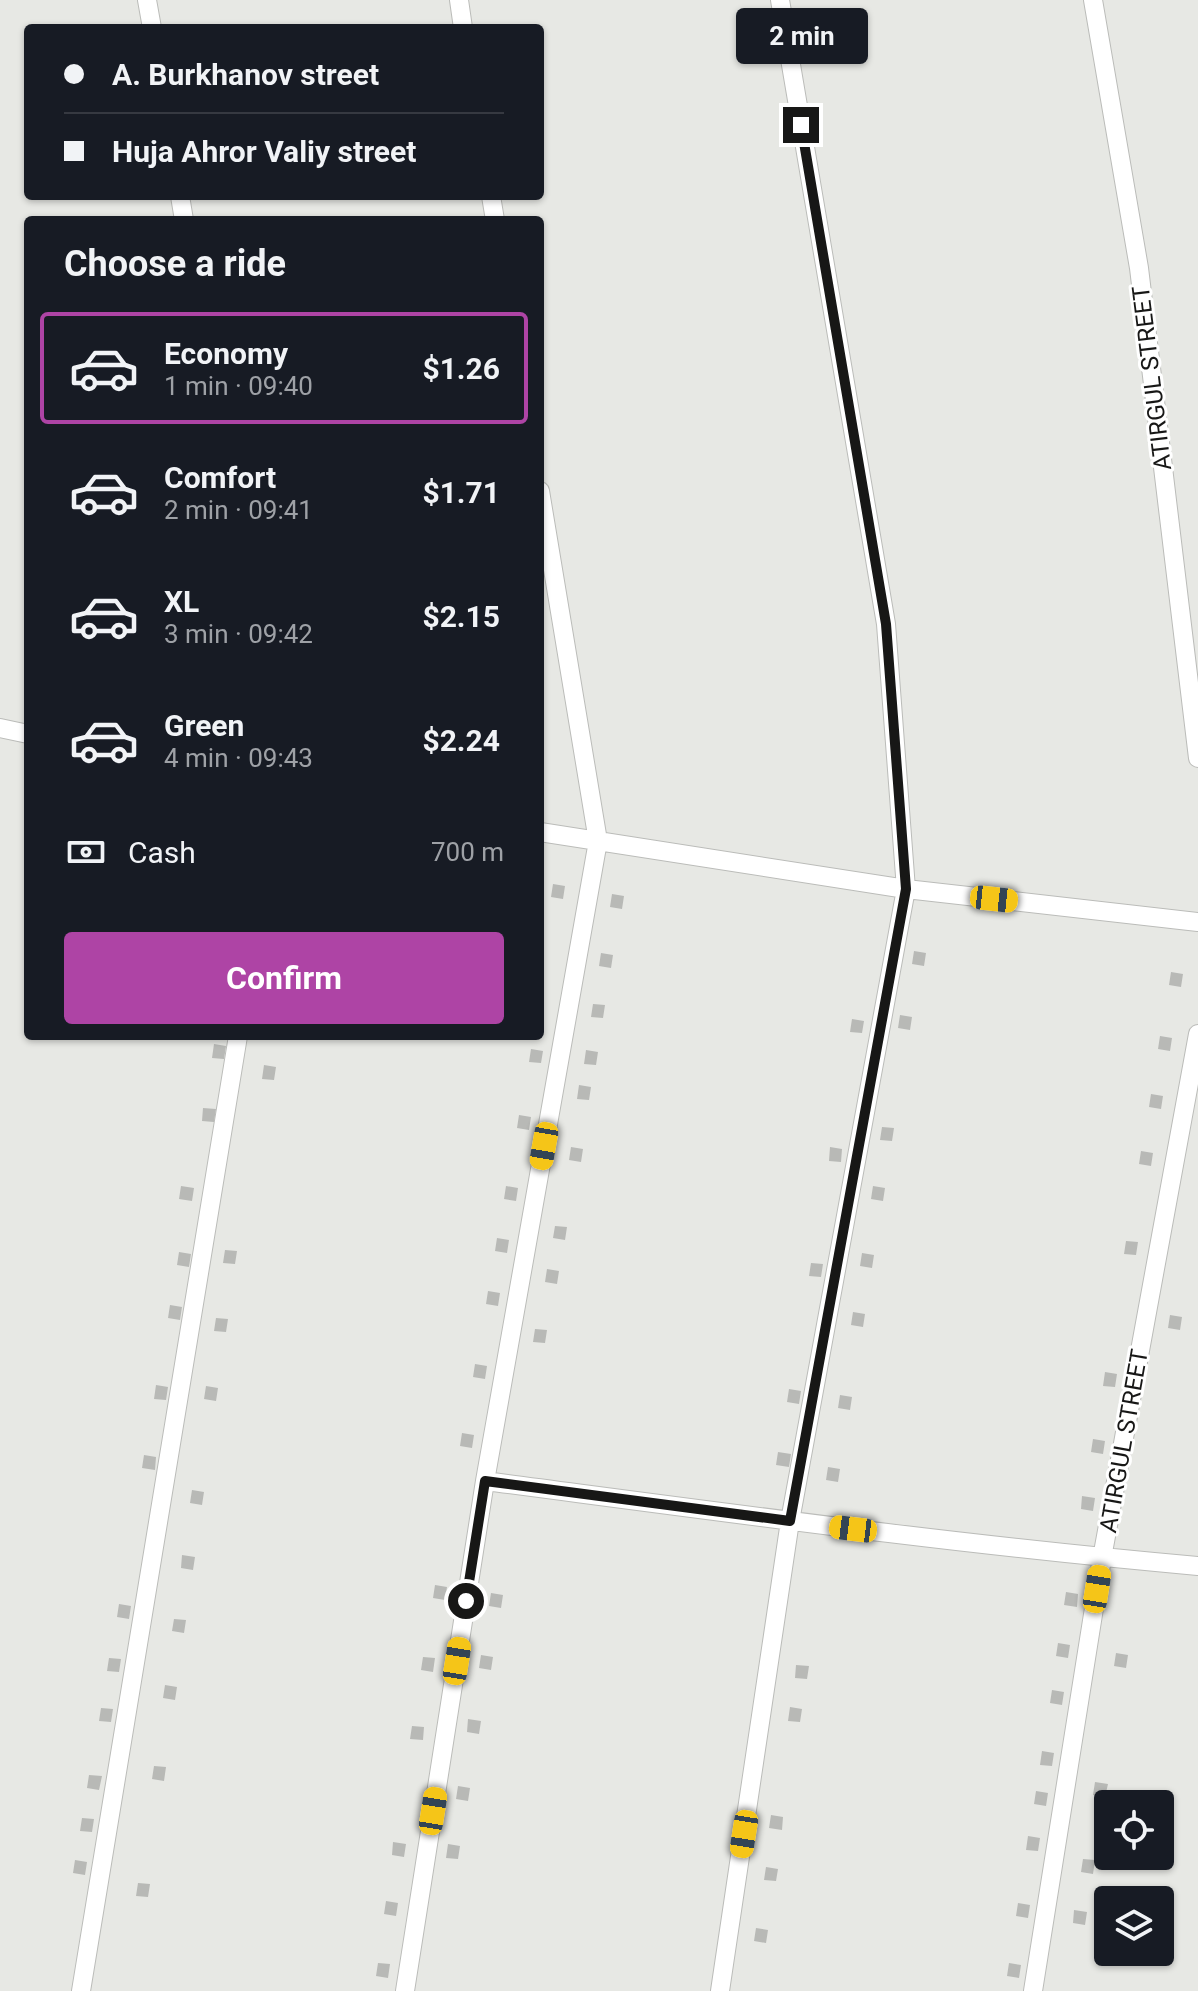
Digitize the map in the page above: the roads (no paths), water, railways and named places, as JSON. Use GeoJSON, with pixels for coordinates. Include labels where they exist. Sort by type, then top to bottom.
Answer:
{"type":"FeatureCollection","features":[{"type":"Feature","properties":{"kind":"street"},"geometry":{"type":"LineString","coordinates":[[147,0],[151,24]]}},
{"type":"Feature","properties":{"kind":"street"},"geometry":{"type":"LineString","coordinates":[[459,0],[462,24]]}},
{"type":"Feature","properties":{"kind":"street"},"geometry":{"type":"LineString","coordinates":[[720,1991],[790,1521],[906,889],[886,624],[780,0]]}},
{"type":"Feature","properties":{"kind":"street","name":"ATIRGUL STREET"},"geometry":{"type":"LineString","coordinates":[[1093,0],[1139,268],[1198,758]]}},
{"type":"Feature","properties":{"kind":"street"},"geometry":{"type":"LineString","coordinates":[[405,1991],[485,1481],[598,841],[544,515]]}},
{"type":"Feature","properties":{"kind":"street"},"geometry":{"type":"LineString","coordinates":[[0,728],[24,733]]}},
{"type":"Feature","properties":{"kind":"street"},"geometry":{"type":"LineString","coordinates":[[544,833],[906,889],[1198,922]]}},
{"type":"Feature","properties":{"kind":"street","name":"ATIRGUL STREET"},"geometry":{"type":"LineString","coordinates":[[1033,1991],[1102,1558],[1198,1034]]}},
{"type":"Feature","properties":{"kind":"street"},"geometry":{"type":"LineString","coordinates":[[81,1991],[237,1040]]}},
{"type":"Feature","properties":{"kind":"street"},"geometry":{"type":"LineString","coordinates":[[485,1481],[790,1521],[1102,1558],[1198,1566]]}}]}
